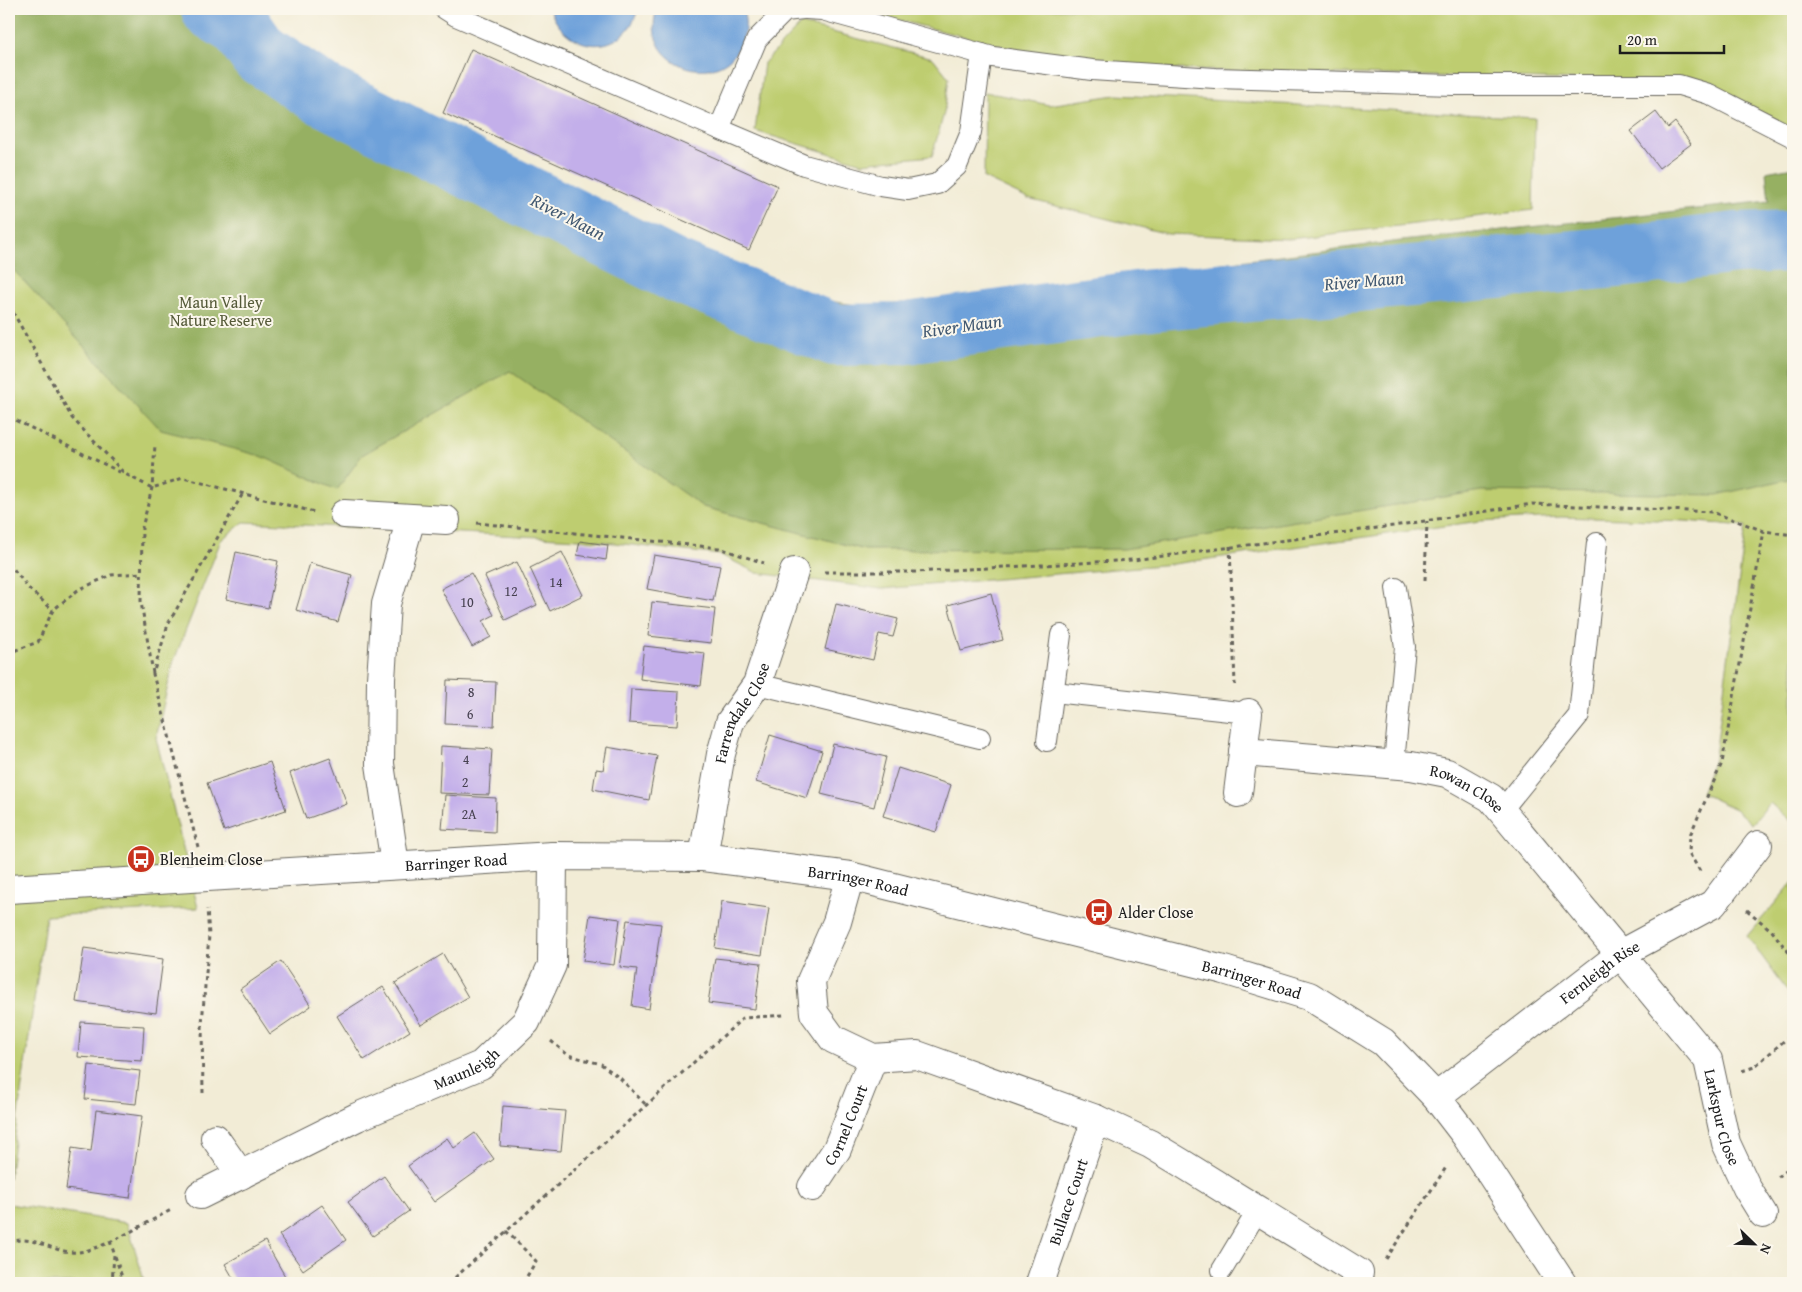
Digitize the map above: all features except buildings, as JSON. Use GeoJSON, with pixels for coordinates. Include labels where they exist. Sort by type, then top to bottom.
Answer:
{"type":"FeatureCollection","features":[{"type":"Feature","properties":{"kind":"street"},"geometry":{"type":"LineString","coordinates":[[344,514],[446,520]]}},
{"type":"Feature","properties":{"kind":"street"},"geometry":{"type":"LineString","coordinates":[[395,864],[380,764],[381,679],[386,604],[411,518]]}},
{"type":"Feature","properties":{"kind":"street","name":"Farrendale Close"},"geometry":{"type":"LineString","coordinates":[[704,857],[721,754],[730,722],[757,684],[794,572]]}},
{"type":"Feature","properties":{"kind":"street"},"geometry":{"type":"LineString","coordinates":[[1238,793],[1248,713]]}},
{"type":"Feature","properties":{"kind":"street","name":"Rowan Close"},"geometry":{"type":"LineString","coordinates":[[1243,752],[1394,763],[1447,773],[1491,798],[1622,953]]}},
{"type":"Feature","properties":{"kind":"street","name":"Fernleigh Rise"},"geometry":{"type":"LineString","coordinates":[[1436,1097],[1622,953],[1713,904],[1758,845]]}},
{"type":"Feature","properties":{"kind":"street","name":"Barringer Road"},"geometry":{"type":"LineString","coordinates":[[9,889],[54,888],[395,864],[552,856],[704,857],[850,876],[1224,970],[1310,996],[1383,1042],[1436,1097],[1466,1136],[1562,1283]]}},
{"type":"Feature","properties":{"kind":"street","name":"Maunleigh"},"geometry":{"type":"LineString","coordinates":[[200,1195],[357,1117],[481,1065],[526,1022],[552,965],[552,856]]}},
{"type":"Feature","properties":{"kind":"street"},"geometry":{"type":"LineString","coordinates":[[850,876],[837,922],[811,981],[814,1014],[834,1039],[872,1058],[916,1054],[1096,1119],[1150,1144],[1258,1210],[1370,1269]]}},
{"type":"Feature","properties":{"kind":"street","name":"Larkspur Close"},"geometry":{"type":"LineString","coordinates":[[1622,953],[1708,1060],[1726,1143],[1747,1188],[1763,1214]]}},
{"type":"Feature","properties":{"kind":"street","name":"Cornel Court"},"geometry":{"type":"LineString","coordinates":[[812,1187],[837,1149],[872,1058]]}},
{"type":"Feature","properties":{"kind":"street","name":"Bullace Court"},"geometry":{"type":"LineString","coordinates":[[1040,1283],[1096,1119]]}},
{"type":"Feature","properties":{"kind":"street"},"geometry":{"type":"LineString","coordinates":[[214,1138],[241,1175]]}},
{"type":"Feature","properties":{"kind":"lane"},"geometry":{"type":"LineString","coordinates":[[445,9],[465,20],[804,166],[881,186],[908,190],[937,184],[957,166],[971,132],[982,54]]}},
{"type":"Feature","properties":{"kind":"lane"},"geometry":{"type":"LineString","coordinates":[[719,129],[757,38],[785,11],[804,9],[822,10],[982,54],[1092,70],[1215,78],[1453,85],[1679,85],[1710,94],[1793,137]]}},
{"type":"Feature","properties":{"kind":"lane"},"geometry":{"type":"LineString","coordinates":[[1502,810],[1579,716],[1597,543]]}},
{"type":"Feature","properties":{"kind":"lane"},"geometry":{"type":"LineString","coordinates":[[1394,763],[1405,647],[1396,588]]}},
{"type":"Feature","properties":{"kind":"lane"},"geometry":{"type":"LineString","coordinates":[[1047,741],[1061,636]]}},
{"type":"Feature","properties":{"kind":"lane"},"geometry":{"type":"LineString","coordinates":[[757,684],[980,738]]}},
{"type":"Feature","properties":{"kind":"lane"},"geometry":{"type":"LineString","coordinates":[[1054,692],[1248,713]]}},
{"type":"Feature","properties":{"kind":"lane"},"geometry":{"type":"LineString","coordinates":[[1222,1270],[1258,1210]]}},
{"type":"Feature","properties":{"kind":"path"},"geometry":{"type":"LineString","coordinates":[[9,305],[72,418],[125,474]]}},
{"type":"Feature","properties":{"kind":"path"},"geometry":{"type":"LineString","coordinates":[[9,418],[152,488],[183,478],[242,495],[317,513],[344,514]]}},
{"type":"Feature","properties":{"kind":"path"},"geometry":{"type":"LineString","coordinates":[[156,446],[152,488],[142,528],[141,602],[153,674],[199,852]]}},
{"type":"Feature","properties":{"kind":"path"},"geometry":{"type":"LineString","coordinates":[[153,674],[168,624],[242,495]]}},
{"type":"Feature","properties":{"kind":"path"},"geometry":{"type":"LineString","coordinates":[[446,520],[719,548],[794,572],[914,572],[1113,561],[1393,526],[1532,504],[1712,512],[1764,530],[1793,535]]}},
{"type":"Feature","properties":{"kind":"path"},"geometry":{"type":"LineString","coordinates":[[1764,530],[1722,763],[1690,835],[1689,853],[1698,869],[1772,931],[1793,958]]}},
{"type":"Feature","properties":{"kind":"path"},"geometry":{"type":"LineString","coordinates":[[1230,546],[1235,689],[1248,713]]}},
{"type":"Feature","properties":{"kind":"path"},"geometry":{"type":"LineString","coordinates":[[9,562],[28,588],[53,610]]}},
{"type":"Feature","properties":{"kind":"path"},"geometry":{"type":"LineString","coordinates":[[9,656],[16,650],[38,642],[53,610],[78,590],[111,574],[141,573]]}},
{"type":"Feature","properties":{"kind":"path"},"geometry":{"type":"LineString","coordinates":[[202,1093],[202,1024],[209,935],[207,903]]}},
{"type":"Feature","properties":{"kind":"path"},"geometry":{"type":"LineString","coordinates":[[449,1283],[743,1018],[814,1014]]}},
{"type":"Feature","properties":{"kind":"path"},"geometry":{"type":"LineString","coordinates":[[526,1022],[568,1055],[601,1064],[621,1079],[646,1105]]}},
{"type":"Feature","properties":{"kind":"path"},"geometry":{"type":"LineString","coordinates":[[1740,1072],[1754,1067],[1793,1033]]}},
{"type":"Feature","properties":{"kind":"path"},"geometry":{"type":"LineString","coordinates":[[1370,1269],[1466,1136]]}},
{"type":"Feature","properties":{"kind":"path"},"geometry":{"type":"LineString","coordinates":[[1781,1176],[1793,1166]]}},
{"type":"Feature","properties":{"kind":"path"},"geometry":{"type":"LineString","coordinates":[[9,1243],[28,1240],[46,1247],[79,1252],[110,1241],[200,1195]]}},
{"type":"Feature","properties":{"kind":"path"},"geometry":{"type":"LineString","coordinates":[[506,1231],[536,1261],[523,1283]]}},
{"type":"Feature","properties":{"kind":"path"},"geometry":{"type":"LineString","coordinates":[[110,1241],[124,1283]]}},
{"type":"Feature","properties":{"kind":"path"},"geometry":{"type":"LineString","coordinates":[[112,1283],[114,1251]]}},
{"type":"Feature","properties":{"kind":"green space","name":"Maun Valley Nature Reserve"},"geometry":{"type":"Polygon","coordinates":[[[9,9],[822,365],[1793,280],[1793,823],[1770,803],[1752,824],[1735,809],[1701,793],[1715,756],[1746,526],[1685,521],[1562,517],[1480,521],[1173,564],[882,589],[757,573],[721,555],[579,539],[244,522],[221,540],[173,663],[156,738],[198,908],[46,916],[9,1178],[9,9]]]}},
{"type":"Feature","properties":{"kind":"green space","name":"Maun Valley Nature Reserve"},"geometry":{"type":"Polygon","coordinates":[[[9,9],[260,9],[295,63],[794,296],[870,307],[1401,241],[1769,201],[1766,172],[1793,167],[1793,478],[1717,495],[1481,491],[1124,549],[865,550],[703,507],[510,371],[362,455],[337,490],[261,456],[161,430],[9,265],[9,9]]]}},
{"type":"Feature","properties":{"kind":"green space"},"geometry":{"type":"Polygon","coordinates":[[[854,9],[1793,9],[1793,129],[1663,82],[1195,70],[1069,63],[854,9]]]}},
{"type":"Feature","properties":{"kind":"green space"},"geometry":{"type":"Polygon","coordinates":[[[801,24],[933,58],[949,78],[944,113],[932,156],[862,163],[755,131],[764,63],[801,24]]]}},
{"type":"Feature","properties":{"kind":"green space"},"geometry":{"type":"Polygon","coordinates":[[[985,92],[1049,105],[1116,95],[1535,118],[1533,210],[1289,239],[1168,234],[1028,199],[984,178],[985,92]]]}},
{"type":"Feature","properties":{"kind":"green space"},"geometry":{"type":"Polygon","coordinates":[[[1793,882],[1793,999],[1747,936],[1793,882]]]}},
{"type":"Feature","properties":{"kind":"green space"},"geometry":{"type":"Polygon","coordinates":[[[9,1204],[127,1223],[145,1283],[9,1283],[9,1204]]]}},
{"type":"Feature","properties":{"kind":"water"},"geometry":{"type":"Polygon","coordinates":[[[550,9],[638,9],[631,25],[621,36],[609,43],[595,45],[581,42],[569,35],[558,24],[550,9]]]}},
{"type":"Feature","properties":{"kind":"water"},"geometry":{"type":"Polygon","coordinates":[[[657,9],[742,9],[745,22],[744,35],[735,54],[721,65],[704,69],[687,67],[672,60],[660,47],[654,30],[657,9]]]}},
{"type":"Feature","properties":{"kind":"waterway","name":"River Maun"},"geometry":{"type":"LineString","coordinates":[[212,9],[241,27],[259,53],[320,93],[673,270],[835,335],[899,334],[1151,300],[1618,257],[1736,243],[1793,241]]}},
{"type":"Feature","properties":{"kind":"place","name":"Blenheim Close"},"geometry":{"type":"Point","coordinates":[141,859]}},
{"type":"Feature","properties":{"kind":"place","name":"Alder Close"},"geometry":{"type":"Point","coordinates":[1099,912]}}]}
